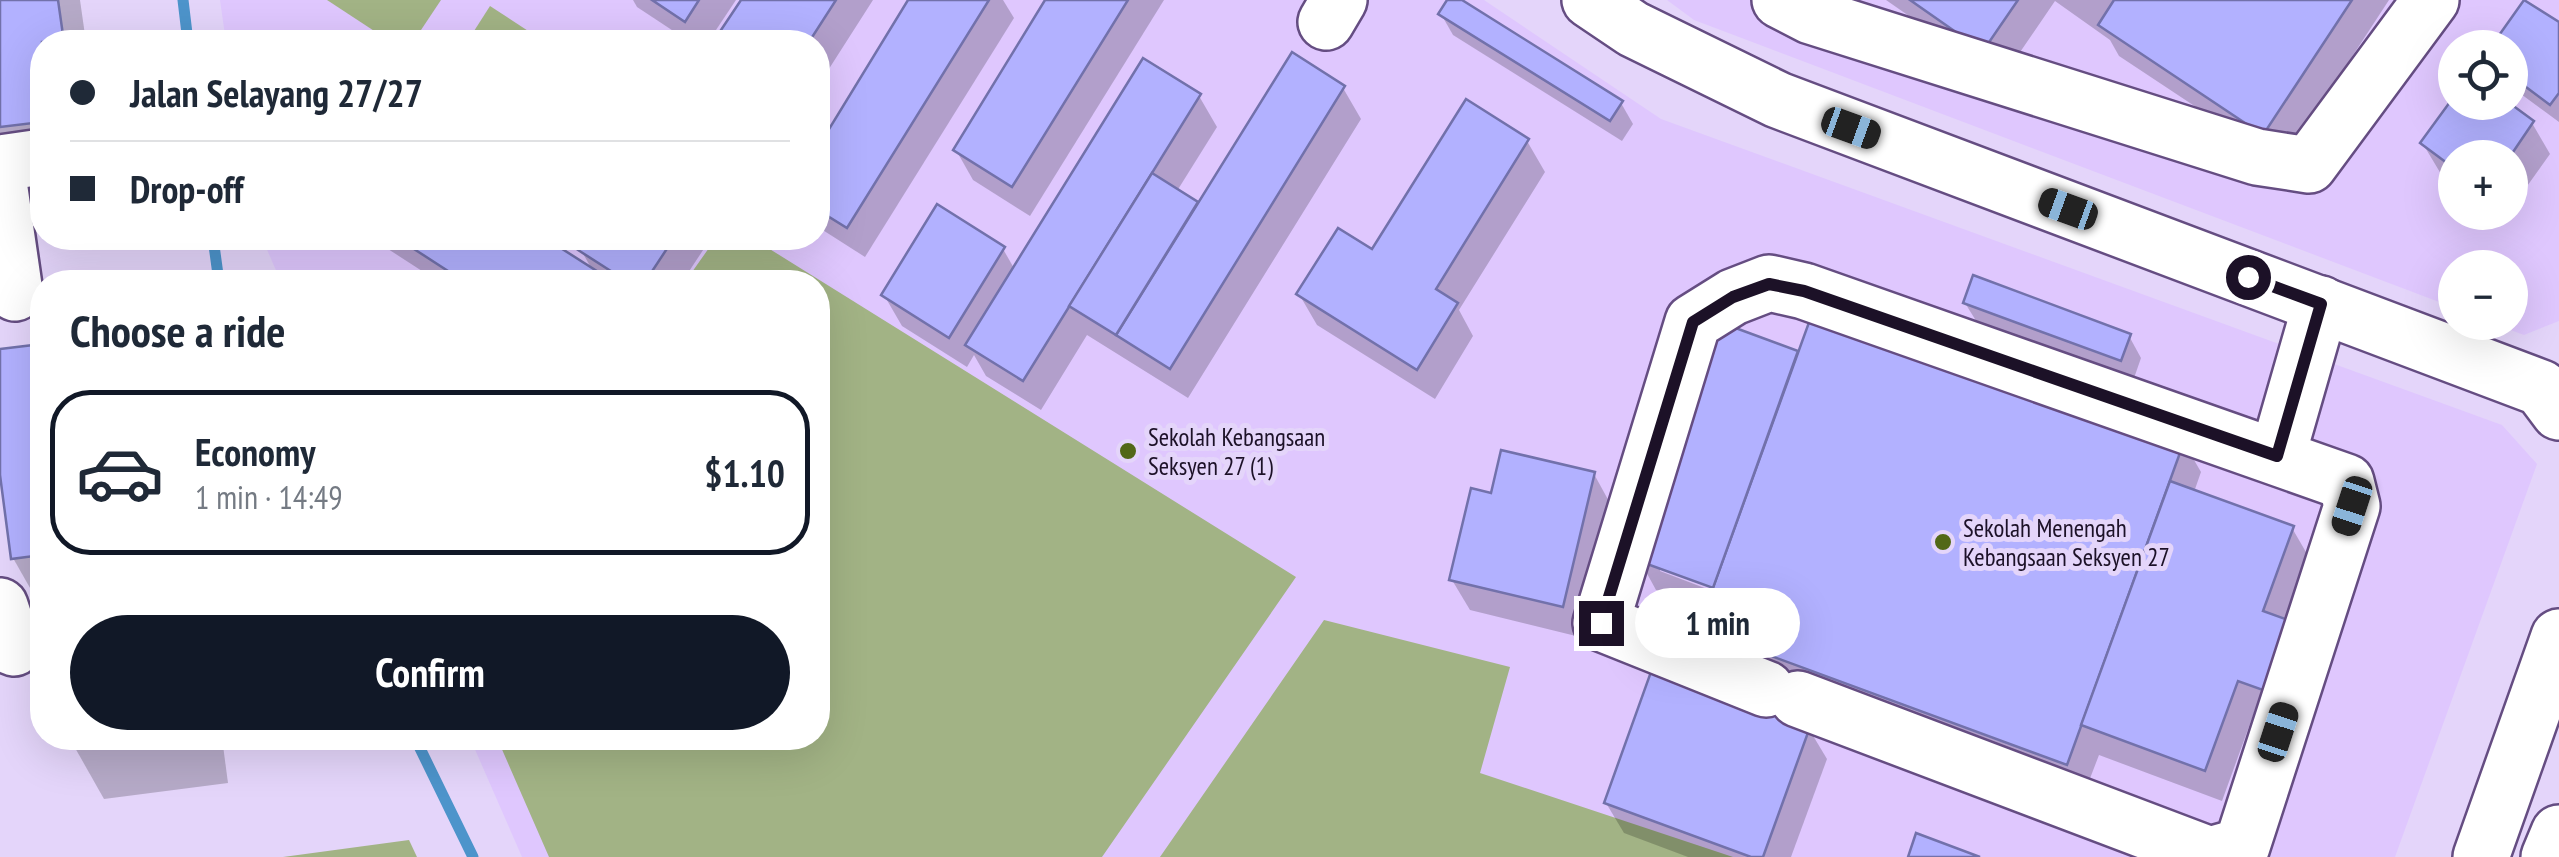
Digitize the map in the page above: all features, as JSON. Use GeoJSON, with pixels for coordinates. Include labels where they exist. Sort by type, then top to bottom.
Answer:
{"type":"FeatureCollection","features":[{"type":"Feature","properties":{"kind":"street"},"geometry":{"type":"LineString","coordinates":[[1590,0],[1633,29],[1778,100],[2553,394]]}},
{"type":"Feature","properties":{"kind":"street"},"geometry":{"type":"LineString","coordinates":[[1780,0],[1811,16],[2220,145],[2310,165],[2430,0]]}},
{"type":"Feature","properties":{"kind":"street"},"geometry":{"type":"LineString","coordinates":[[0,162],[30,158]]}},
{"type":"Feature","properties":{"kind":"street"},"geometry":{"type":"LineString","coordinates":[[0,189],[14,293]]}},
{"type":"Feature","properties":{"kind":"street"},"geometry":{"type":"LineString","coordinates":[[1769,284],[1804,291],[2277,456],[2346,482],[2352,506],[2242,846],[2210,856],[1601,623],[1693,322],[1733,297],[1769,284]]}},
{"type":"Feature","properties":{"kind":"street"},"geometry":{"type":"LineString","coordinates":[[2277,456],[2321,304]]}},
{"type":"Feature","properties":{"kind":"street"},"geometry":{"type":"LineString","coordinates":[[2482,857],[2559,637]]}},
{"type":"Feature","properties":{"kind":"street"},"geometry":{"type":"LineString","coordinates":[[2550,857],[2559,833]]}},
{"type":"Feature","properties":{"kind":"shaded area"},"geometry":{"type":"Polygon","coordinates":[[[220,0],[1484,0],[1661,119],[2502,425],[2537,464],[2395,857],[522,857],[475,750],[830,750],[830,270],[276,270],[267,250],[830,250],[830,30],[224,30],[220,0]]]}},
{"type":"Feature","properties":{"kind":"shaded area"},"geometry":{"type":"Polygon","coordinates":[[[1667,0],[2559,0],[2559,321],[2528,333],[2528,250],[2438,250],[2438,302],[1694,20],[1667,0]]]}},
{"type":"Feature","properties":{"kind":"green space"},"geometry":{"type":"Polygon","coordinates":[[[327,0],[441,0],[421,30],[373,30],[327,0]]]}},
{"type":"Feature","properties":{"kind":"green space"},"geometry":{"type":"Polygon","coordinates":[[[490,6],[527,30],[475,30],[490,6]]]}},
{"type":"Feature","properties":{"kind":"green space"},"geometry":{"type":"Polygon","coordinates":[[[708,250],[771,250],[803,270],[693,270],[708,250]]]}},
{"type":"Feature","properties":{"kind":"green space"},"geometry":{"type":"Polygon","coordinates":[[[830,287],[1296,577],[1102,857],[549,857],[502,750],[830,750],[830,287]]]}},
{"type":"Feature","properties":{"kind":"green space"},"geometry":{"type":"Polygon","coordinates":[[[1324,620],[1510,667],[1480,773],[1733,857],[1160,857],[1324,620]]]}},
{"type":"Feature","properties":{"kind":"green space"},"geometry":{"type":"Polygon","coordinates":[[[409,840],[417,857],[283,857],[409,840]]]}},
{"type":"Feature","properties":{"kind":"building"},"geometry":{"type":"Polygon","coordinates":[[[0,0],[58,0],[62,30],[30,30],[30,123],[0,127],[0,0]]]}},
{"type":"Feature","properties":{"kind":"building"},"geometry":{"type":"Polygon","coordinates":[[[652,0],[699,0],[685,22],[652,0]]]}},
{"type":"Feature","properties":{"kind":"building"},"geometry":{"type":"Polygon","coordinates":[[[741,0],[836,0],[817,30],[721,30],[741,0]]]}},
{"type":"Feature","properties":{"kind":"building"},"geometry":{"type":"Polygon","coordinates":[[[908,0],[989,0],[847,228],[830,217],[830,127],[908,0]]]}},
{"type":"Feature","properties":{"kind":"building"},"geometry":{"type":"Polygon","coordinates":[[[1045,0],[1128,0],[1012,187],[953,150],[1045,0]]]}},
{"type":"Feature","properties":{"kind":"building"},"geometry":{"type":"Polygon","coordinates":[[[1447,0],[1462,0],[1623,101],[1610,121],[1438,14],[1447,0]]]}},
{"type":"Feature","properties":{"kind":"building"},"geometry":{"type":"Polygon","coordinates":[[[1910,0],[2018,0],[1983,51],[1910,0]]]}},
{"type":"Feature","properties":{"kind":"building"},"geometry":{"type":"Polygon","coordinates":[[[2114,0],[2352,0],[2263,135],[2098,25],[2114,0]]]}},
{"type":"Feature","properties":{"kind":"building"},"geometry":{"type":"Polygon","coordinates":[[[2524,0],[2559,22],[2559,93],[2550,105],[2528,88],[2528,30],[2503,30],[2524,0]]]}},
{"type":"Feature","properties":{"kind":"building"},"geometry":{"type":"Polygon","coordinates":[[[1292,52],[1345,86],[1170,369],[1116,335],[1292,52]]]}},
{"type":"Feature","properties":{"kind":"building"},"geometry":{"type":"Polygon","coordinates":[[[1143,58],[1201,94],[1023,381],[965,345],[1143,58]]]}},
{"type":"Feature","properties":{"kind":"building"},"geometry":{"type":"Polygon","coordinates":[[[1466,99],[1529,139],[1436,289],[1458,303],[1417,370],[1296,294],[1338,228],[1372,249],[1466,99]]]}},
{"type":"Feature","properties":{"kind":"building"},"geometry":{"type":"Polygon","coordinates":[[[2528,117],[2534,121],[2521,140],[2438,140],[2438,156],[2420,143],[2438,118],[2528,120],[2528,117]]]}},
{"type":"Feature","properties":{"kind":"building"},"geometry":{"type":"Polygon","coordinates":[[[1152,173],[1198,202],[1116,335],[1069,306],[1152,173]]]}},
{"type":"Feature","properties":{"kind":"building"},"geometry":{"type":"Polygon","coordinates":[[[937,204],[1005,247],[949,338],[881,295],[937,204]]]}},
{"type":"Feature","properties":{"kind":"building"},"geometry":{"type":"Polygon","coordinates":[[[416,250],[564,250],[595,270],[446,270],[416,250]]]}},
{"type":"Feature","properties":{"kind":"building"},"geometry":{"type":"Polygon","coordinates":[[[578,250],[666,250],[653,270],[609,270],[578,250]]]}},
{"type":"Feature","properties":{"kind":"building"},"geometry":{"type":"Polygon","coordinates":[[[1973,275],[2131,334],[2121,361],[1963,303],[1973,275]]]}},
{"type":"Feature","properties":{"kind":"building"},"geometry":{"type":"Polygon","coordinates":[[[1816,303],[2185,439],[2067,765],[1698,629],[1816,303]]]}},
{"type":"Feature","properties":{"kind":"building"},"geometry":{"type":"Polygon","coordinates":[[[1722,323],[1798,351],[1713,588],[1636,560],[1722,323]]]}},
{"type":"Feature","properties":{"kind":"building"},"geometry":{"type":"Polygon","coordinates":[[[30,345],[30,557],[11,559],[0,475],[0,349],[30,345]]]}},
{"type":"Feature","properties":{"kind":"building"},"geometry":{"type":"Polygon","coordinates":[[[1501,450],[1595,472],[1563,607],[1449,580],[1471,488],[1491,493],[1501,450]]]}},
{"type":"Feature","properties":{"kind":"building"},"geometry":{"type":"Polygon","coordinates":[[[2170,481],[2294,526],[2263,611],[2299,624],[2274,694],[2238,681],[2205,771],[2081,725],[2170,481]]]}},
{"type":"Feature","properties":{"kind":"building"},"geometry":{"type":"Polygon","coordinates":[[[1652,669],[1810,727],[1763,857],[1751,857],[1604,803],[1652,669]]]}},
{"type":"Feature","properties":{"kind":"building"},"geometry":{"type":"Polygon","coordinates":[[[1916,833],[1980,857],[1908,857],[1916,833]]]}},
{"type":"Feature","properties":{"kind":"waterway"},"geometry":{"type":"LineString","coordinates":[[183,0],[187,30]]}},
{"type":"Feature","properties":{"kind":"waterway"},"geometry":{"type":"LineString","coordinates":[[215,250],[217,270]]}},
{"type":"Feature","properties":{"kind":"waterway"},"geometry":{"type":"LineString","coordinates":[[421,750],[473,857]]}},
{"type":"Feature","properties":{"kind":"place","name":"Sekolah Kebangsaan Seksyen 27 (1)"},"geometry":{"type":"Point","coordinates":[1128,451]}},
{"type":"Feature","properties":{"kind":"place","name":"Sekolah Menengah Kebangsaan Seksyen 27"},"geometry":{"type":"Point","coordinates":[1943,542]}},
{"type":"Feature","properties":{"kind":"route"},"geometry":{"type":"LineString","coordinates":[[1601,623],[1693,322],[1733,297],[1769,284],[1804,291],[2277,456],[2321,304],[2248,277]]}}]}
